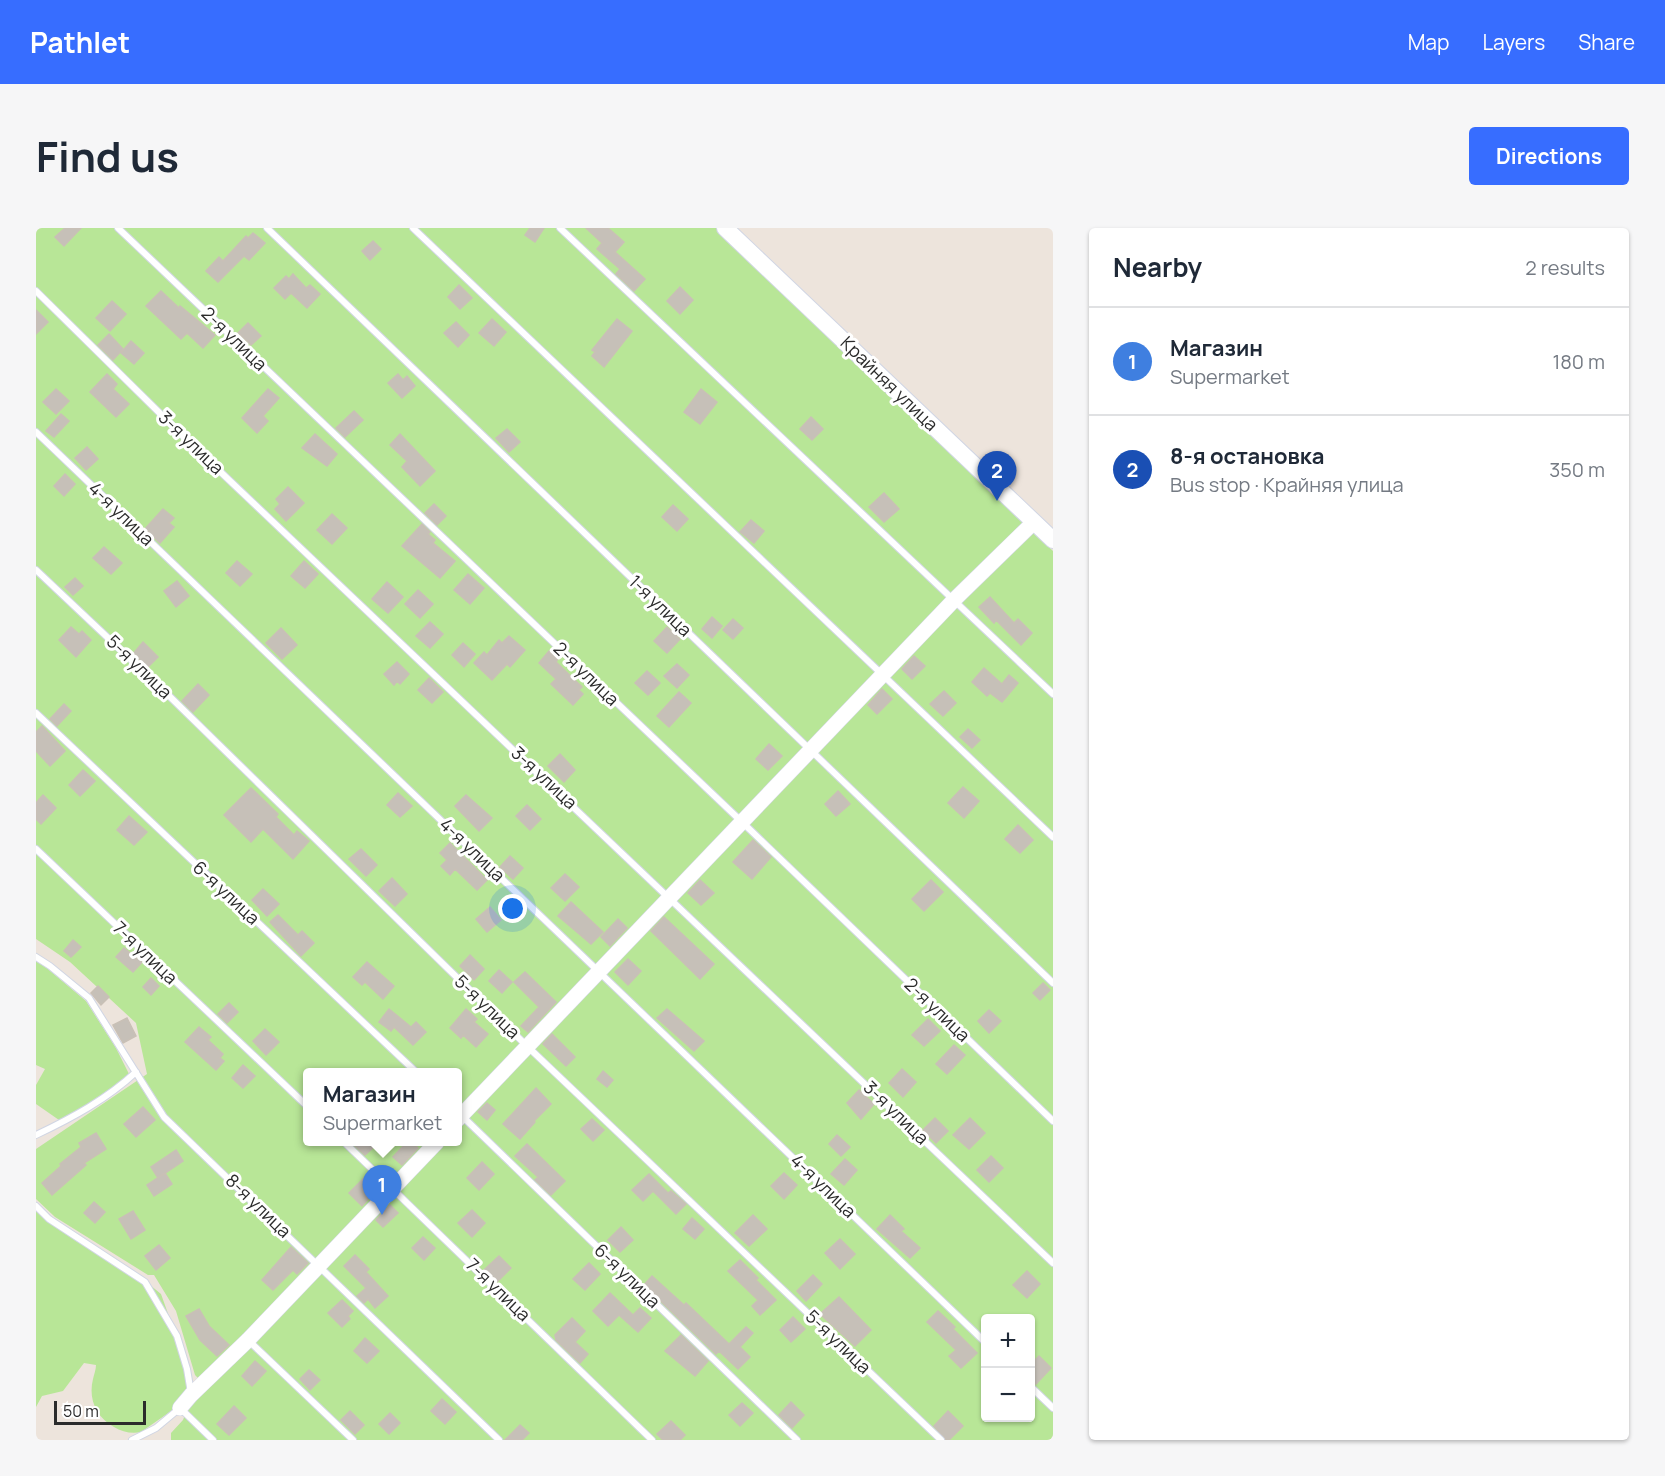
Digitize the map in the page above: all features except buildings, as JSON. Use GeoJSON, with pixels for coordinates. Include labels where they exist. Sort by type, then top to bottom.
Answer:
{"type":"FeatureCollection","features":[{"type":"Feature","properties":{"kind":"main road","name":"Крайняя улица"},"geometry":{"type":"LineString","coordinates":[[725,228],[1053,540]]}},
{"type":"Feature","properties":{"kind":"street"},"geometry":{"type":"LineString","coordinates":[[462,1113],[600,972],[955,599],[1034,522]]}},
{"type":"Feature","properties":{"kind":"street"},"geometry":{"type":"LineString","coordinates":[[180,1408],[433,1146]]}},
{"type":"Feature","properties":{"kind":"lane","name":"2-я улица"},"geometry":{"type":"LineString","coordinates":[[118,228],[1053,1121]]}},
{"type":"Feature","properties":{"kind":"lane","name":"1-я улица"},"geometry":{"type":"LineString","coordinates":[[267,228],[1053,983]]}},
{"type":"Feature","properties":{"kind":"lane"},"geometry":{"type":"LineString","coordinates":[[413,228],[1053,837]]}},
{"type":"Feature","properties":{"kind":"lane"},"geometry":{"type":"LineString","coordinates":[[560,228],[1053,694]]}},
{"type":"Feature","properties":{"kind":"lane","name":"3-я улица"},"geometry":{"type":"LineString","coordinates":[[36,291],[197,449],[1053,1263]]}},
{"type":"Feature","properties":{"kind":"lane","name":"4-я улица"},"geometry":{"type":"LineString","coordinates":[[36,432],[981,1338]]}},
{"type":"Feature","properties":{"kind":"lane","name":"5-я улица"},"geometry":{"type":"LineString","coordinates":[[36,570],[176,703],[528,1047],[940,1440]]}},
{"type":"Feature","properties":{"kind":"lane","name":"6-я улица"},"geometry":{"type":"LineString","coordinates":[[36,713],[412,1068]]}},
{"type":"Feature","properties":{"kind":"lane","name":"7-я улица"},"geometry":{"type":"LineString","coordinates":[[36,849],[303,1102]]}},
{"type":"Feature","properties":{"kind":"lane","name":"8-я улица"},"geometry":{"type":"LineString","coordinates":[[36,957],[89,998],[164,1117],[499,1440]]}},
{"type":"Feature","properties":{"kind":"lane"},"geometry":{"type":"LineString","coordinates":[[36,1136],[73,1118],[120,1088],[136,1072]]}},
{"type":"Feature","properties":{"kind":"lane","name":"6-я улица"},"geometry":{"type":"LineString","coordinates":[[462,1119],[797,1440]]}},
{"type":"Feature","properties":{"kind":"lane","name":"7-я улица"},"geometry":{"type":"LineString","coordinates":[[348,1146],[652,1440]]}},
{"type":"Feature","properties":{"kind":"lane"},"geometry":{"type":"LineString","coordinates":[[36,1206],[50,1219],[145,1282],[177,1336],[187,1369],[191,1395]]}},
{"type":"Feature","properties":{"kind":"lane"},"geometry":{"type":"LineString","coordinates":[[248,1340],[353,1440]]}},
{"type":"Feature","properties":{"kind":"lane"},"geometry":{"type":"LineString","coordinates":[[1035,1391],[1053,1408]]}},
{"type":"Feature","properties":{"kind":"lane"},"geometry":{"type":"LineString","coordinates":[[132,1440],[156,1428],[180,1408],[213,1440]]}},
{"type":"Feature","properties":{"kind":"green space"},"geometry":{"type":"Polygon","coordinates":[[[36,228],[716,228],[1053,551],[1053,1440],[171,1440],[171,1433],[183,1420],[201,1381],[195,1375],[176,1311],[154,1275],[148,1275],[55,1217],[36,1199],[36,1149],[147,1074],[136,1023],[70,962],[36,939],[36,228]]]}},
{"type":"Feature","properties":{"kind":"green space"},"geometry":{"type":"Polygon","coordinates":[[[36,959],[86,1001],[116,1048],[129,1074],[87,1106],[59,1120],[36,1104],[36,1085],[45,1069],[36,1065],[36,959]]]}},
{"type":"Feature","properties":{"kind":"green space"},"geometry":{"type":"Polygon","coordinates":[[[36,1208],[139,1276],[161,1294],[176,1336],[189,1387],[177,1407],[141,1432],[131,1433],[117,1429],[98,1413],[92,1394],[96,1365],[84,1363],[63,1391],[42,1396],[36,1407],[36,1208]]]}},
{"type":"Feature","properties":{"kind":"place","name":"8-я остановка"},"geometry":{"type":"Point","coordinates":[997,501]}},
{"type":"Feature","properties":{"kind":"place","name":"Магазин"},"geometry":{"type":"Point","coordinates":[382,1215]}}]}
